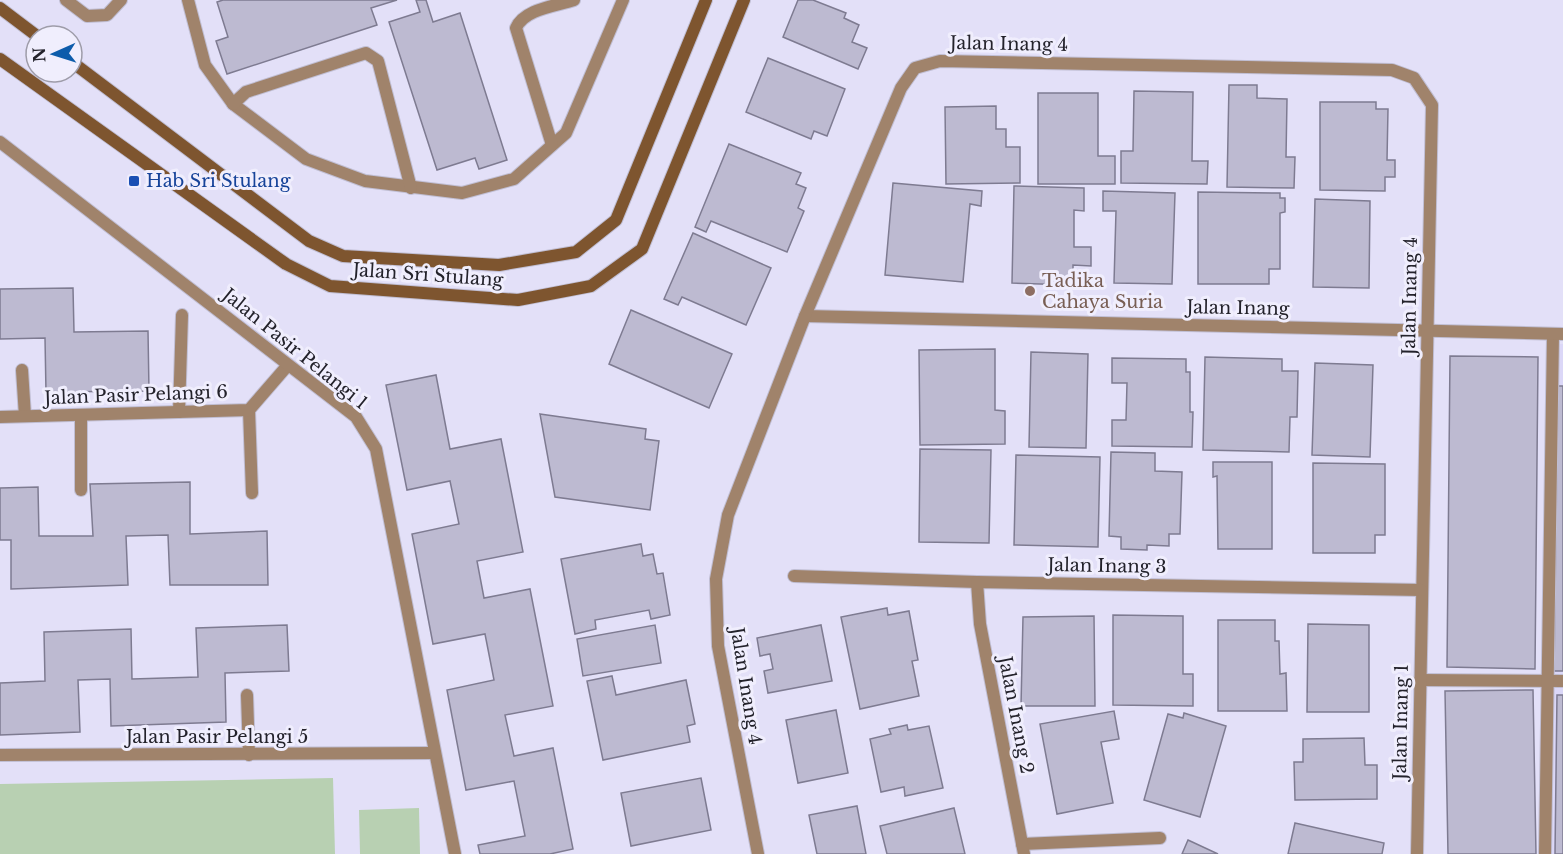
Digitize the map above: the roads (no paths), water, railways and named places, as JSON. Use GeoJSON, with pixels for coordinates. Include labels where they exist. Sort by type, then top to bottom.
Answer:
{"type":"FeatureCollection","features":[{"type":"Feature","properties":{"kind":"street"},"geometry":{"type":"LineString","coordinates":[[66,0],[87,16],[107,15],[122,0]]}},
{"type":"Feature","properties":{"kind":"street"},"geometry":{"type":"LineString","coordinates":[[188,0],[205,65],[233,104],[306,159],[365,181],[462,193],[514,179],[566,133],[623,0]]}},
{"type":"Feature","properties":{"kind":"street"},"geometry":{"type":"LineString","coordinates":[[552,145],[516,28],[519,20],[526,15],[574,0]]}},
{"type":"Feature","properties":{"kind":"street","name":"Jalan Sri Stulang"},"geometry":{"type":"LineString","coordinates":[[84,71],[309,241],[342,256],[499,265],[576,252],[616,220],[706,0]]}},
{"type":"Feature","properties":{"kind":"street","name":"Jalan Sri Stulang"},"geometry":{"type":"LineString","coordinates":[[0,59],[286,264],[330,286],[518,300],[591,286],[642,249],[744,0]]}},
{"type":"Feature","properties":{"kind":"street"},"geometry":{"type":"LineString","coordinates":[[0,8],[24,26]]}},
{"type":"Feature","properties":{"kind":"street"},"geometry":{"type":"LineString","coordinates":[[233,104],[246,92],[366,53],[378,61],[411,188]]}},
{"type":"Feature","properties":{"kind":"street","name":"Jalan Inang 4"},"geometry":{"type":"LineString","coordinates":[[758,854],[718,646],[716,579],[728,515],[805,316],[901,88],[915,68],[940,61],[1392,70],[1414,78],[1432,105],[1421,590]]}},
{"type":"Feature","properties":{"kind":"street","name":"Jalan Pasir Pelangi 1"},"geometry":{"type":"LineString","coordinates":[[0,142],[356,417],[376,449],[455,854]]}},
{"type":"Feature","properties":{"kind":"street"},"geometry":{"type":"LineString","coordinates":[[179,412],[182,315]]}},
{"type":"Feature","properties":{"kind":"street","name":"Jalan Inang"},"geometry":{"type":"LineString","coordinates":[[805,316],[1558,334]]}},
{"type":"Feature","properties":{"kind":"street"},"geometry":{"type":"LineString","coordinates":[[1545,854],[1558,334]]}},
{"type":"Feature","properties":{"kind":"street","name":"Jalan Pasir Pelangi 6"},"geometry":{"type":"LineString","coordinates":[[0,417],[249,410],[288,365]]}},
{"type":"Feature","properties":{"kind":"street"},"geometry":{"type":"LineString","coordinates":[[22,370],[25,416]]}},
{"type":"Feature","properties":{"kind":"street"},"geometry":{"type":"LineString","coordinates":[[249,410],[252,493]]}},
{"type":"Feature","properties":{"kind":"street"},"geometry":{"type":"LineString","coordinates":[[81,415],[81,490]]}},
{"type":"Feature","properties":{"kind":"street","name":"Jalan Inang 3"},"geometry":{"type":"LineString","coordinates":[[794,576],[977,582],[1421,590]]}},
{"type":"Feature","properties":{"kind":"street","name":"Jalan Inang 2"},"geometry":{"type":"LineString","coordinates":[[977,582],[980,624],[1023,849]]}},
{"type":"Feature","properties":{"kind":"street","name":"Jalan Inang 1"},"geometry":{"type":"LineString","coordinates":[[1417,854],[1421,590]]}},
{"type":"Feature","properties":{"kind":"street"},"geometry":{"type":"LineString","coordinates":[[1420,680],[1563,681]]}},
{"type":"Feature","properties":{"kind":"street"},"geometry":{"type":"LineString","coordinates":[[247,695],[249,755]]}},
{"type":"Feature","properties":{"kind":"street","name":"Jalan Pasir Pelangi 5"},"geometry":{"type":"LineString","coordinates":[[0,755],[434,753]]}},
{"type":"Feature","properties":{"kind":"street"},"geometry":{"type":"LineString","coordinates":[[1023,849],[1160,838]]}},
{"type":"Feature","properties":{"kind":"place","name":"Hab Sri Stulang"},"geometry":{"type":"Point","coordinates":[134,181]}},
{"type":"Feature","properties":{"kind":"place","name":"Tadika Cahaya Suria"},"geometry":{"type":"Point","coordinates":[1030,291]}}]}
